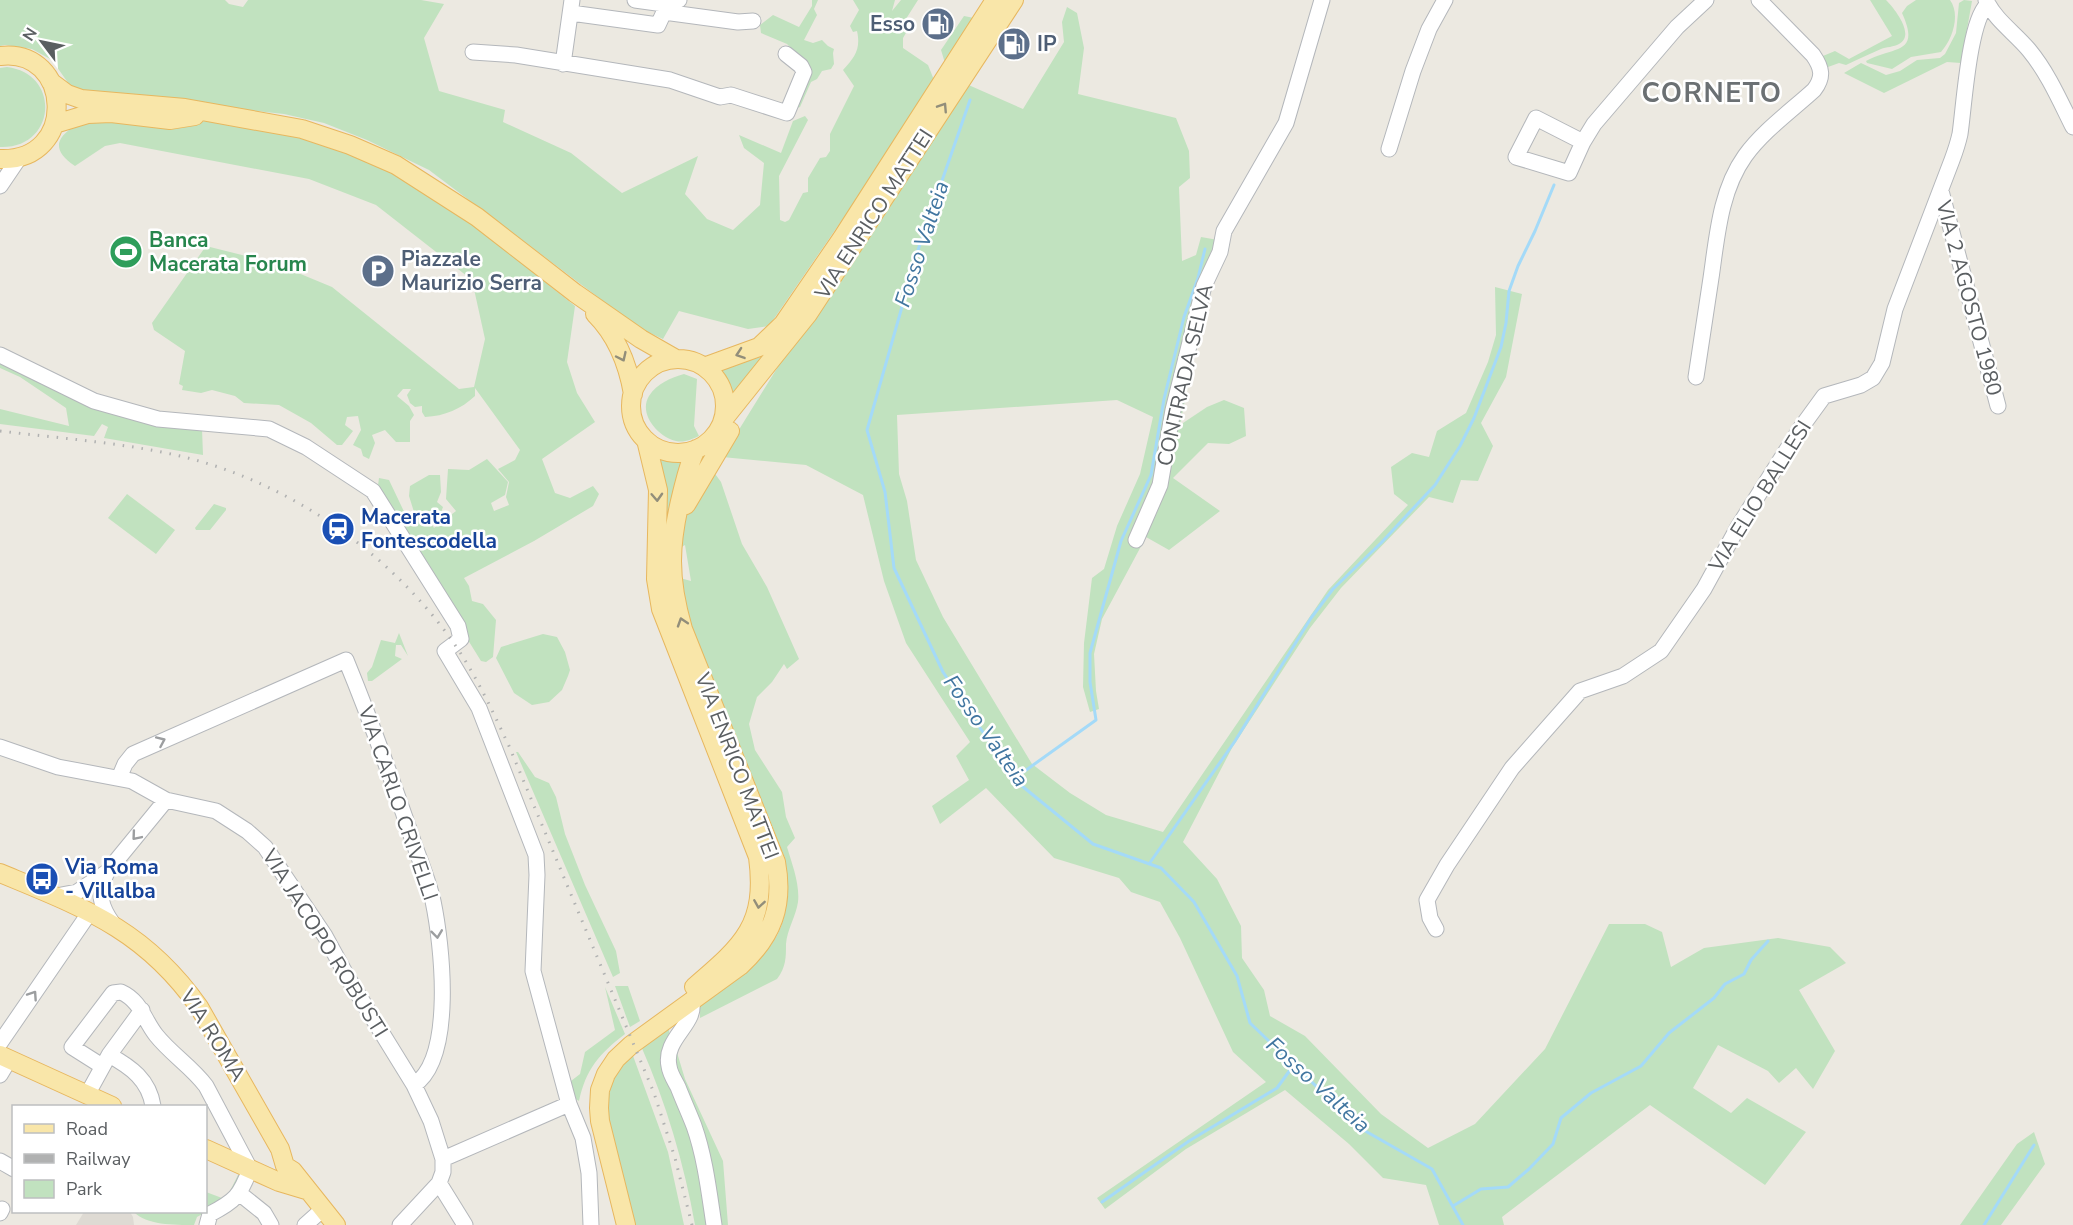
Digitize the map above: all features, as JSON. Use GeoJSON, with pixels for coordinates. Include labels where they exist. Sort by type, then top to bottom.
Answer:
{"type":"FeatureCollection","features":[{"type":"Feature","properties":{"kind":"main road","name":"VIA ENRICO MATTEI"},"geometry":{"type":"LineString","coordinates":[[690,362],[759,347],[783,324],[842,238],[995,0]]}},
{"type":"Feature","properties":{"kind":"main road","name":"VIA ENRICO MATTEI"},"geometry":{"type":"LineString","coordinates":[[626,1225],[600,1121],[600,1090],[606,1074],[616,1059],[756,952],[772,923],[780,889],[776,862],[674,599],[672,549],[675,525],[690,460],[712,439],[808,314],[1014,0]]}},
{"type":"Feature","properties":{"kind":"main road"},"geometry":{"type":"LineString","coordinates":[[0,56],[15,56],[36,65],[51,82],[67,94],[81,99],[154,105],[302,129],[350,145],[396,165],[477,217],[575,293],[641,339],[690,362],[716,378],[723,392],[725,408],[712,439],[710,463],[675,525]]}},
{"type":"Feature","properties":{"kind":"main road"},"geometry":{"type":"LineString","coordinates":[[0,159],[19,158],[41,146],[55,124],[58,103],[51,82]]}},
{"type":"Feature","properties":{"kind":"main road"},"geometry":{"type":"LineString","coordinates":[[55,124],[88,114],[111,113],[170,120],[215,114]]}},
{"type":"Feature","properties":{"kind":"main road"},"geometry":{"type":"LineString","coordinates":[[575,293],[600,319],[627,367],[633,394],[632,415],[639,432],[653,446],[679,453],[712,439],[808,314]]}},
{"type":"Feature","properties":{"kind":"main road"},"geometry":{"type":"LineString","coordinates":[[633,394],[638,381],[650,368],[663,361],[690,362]]}},
{"type":"Feature","properties":{"kind":"main road","name":"VIA ENRICO MATTEI"},"geometry":{"type":"LineString","coordinates":[[619,1225],[609,1176],[591,1112],[590,1100],[596,1078],[604,1064],[613,1055],[740,945],[755,921],[761,885],[758,857],[661,609],[656,579],[658,490],[645,440]]}},
{"type":"Feature","properties":{"kind":"main road","name":"VIA ROMA"},"geometry":{"type":"LineString","coordinates":[[0,873],[56,896],[113,924],[143,945],[189,992],[290,1169],[310,1191],[322,1216],[336,1225]]}},
{"type":"Feature","properties":{"kind":"main road"},"geometry":{"type":"LineString","coordinates":[[3,1063],[108,1105]]}},
{"type":"Feature","properties":{"kind":"main road"},"geometry":{"type":"LineString","coordinates":[[207,1149],[258,1170],[279,1182],[310,1191]]}},
{"type":"Feature","properties":{"kind":"main road"},"geometry":{"type":"LineString","coordinates":[[258,1170],[274,1163],[280,1149]]}},
{"type":"Feature","properties":{"kind":"main road"},"geometry":{"type":"LineString","coordinates":[[258,1170],[290,1169]]}},
{"type":"Feature","properties":{"kind":"street"},"geometry":{"type":"LineString","coordinates":[[635,0],[669,5],[738,22],[753,21]]}},
{"type":"Feature","properties":{"kind":"street","name":"CONTRADA SELVA"},"geometry":{"type":"LineString","coordinates":[[1136,540],[1160,485],[1173,410],[1204,286],[1220,252],[1224,231],[1286,123],[1322,0]]}},
{"type":"Feature","properties":{"kind":"street"},"geometry":{"type":"LineString","coordinates":[[1389,149],[1413,71],[1429,29],[1445,0]]}},
{"type":"Feature","properties":{"kind":"street"},"geometry":{"type":"LineString","coordinates":[[1583,142],[1594,124],[1677,27],[1706,0]]}},
{"type":"Feature","properties":{"kind":"street"},"geometry":{"type":"LineString","coordinates":[[1696,377],[1716,244],[1725,199],[1733,178],[1756,142],[1814,90],[1822,74],[1820,65],[1813,55],[1758,0]]}},
{"type":"Feature","properties":{"kind":"street"},"geometry":{"type":"LineString","coordinates":[[1987,2],[2029,50],[2048,77],[2073,127]]}},
{"type":"Feature","properties":{"kind":"street","name":"VIA ELIO BALLESI"},"geometry":{"type":"LineString","coordinates":[[1436,929],[1430,918],[1427,900],[1447,865],[1512,768],[1580,691],[1623,676],[1661,651],[1704,589],[1738,527],[1800,429],[1824,396],[1861,385],[1873,378],[1882,363],[1895,309],[1941,190],[1959,136],[1973,41],[1982,8],[1987,2]]}},
{"type":"Feature","properties":{"kind":"street"},"geometry":{"type":"LineString","coordinates":[[563,64],[571,6],[658,25],[669,5]]}},
{"type":"Feature","properties":{"kind":"street"},"geometry":{"type":"LineString","coordinates":[[473,52],[516,55],[670,80],[720,98],[731,95],[787,113],[804,72],[801,66],[786,54]]}},
{"type":"Feature","properties":{"kind":"street"},"geometry":{"type":"LineString","coordinates":[[0,186],[19,158]]}},
{"type":"Feature","properties":{"kind":"street","name":"VIA 2 AGOSTO 1980"},"geometry":{"type":"LineString","coordinates":[[1941,190],[1998,406]]}},
{"type":"Feature","properties":{"kind":"street"},"geometry":{"type":"LineString","coordinates":[[0,355],[94,401],[158,419],[269,429],[306,447],[374,491],[458,626],[461,639],[445,651],[478,708],[536,855],[533,971],[570,1104],[583,1138],[589,1173],[591,1225]]}},
{"type":"Feature","properties":{"kind":"street","name":"VIA CARLO CRIVELLI"},"geometry":{"type":"LineString","coordinates":[[119,778],[125,764],[133,754],[346,660],[392,779],[433,899],[443,1008],[432,1063],[422,1080],[414,1085]]}},
{"type":"Feature","properties":{"kind":"street","name":"VIA JACOPO ROBUSTI"},"geometry":{"type":"LineString","coordinates":[[0,747],[58,767],[132,781],[166,800],[216,811],[247,831],[265,847],[326,936],[348,978],[414,1085],[443,1159],[443,1172],[439,1183]]}},
{"type":"Feature","properties":{"kind":"street"},"geometry":{"type":"LineString","coordinates":[[56,896],[77,892],[106,872],[166,800]]}},
{"type":"Feature","properties":{"kind":"street"},"geometry":{"type":"LineString","coordinates":[[106,872],[100,897],[105,913],[113,924]]}},
{"type":"Feature","properties":{"kind":"street"},"geometry":{"type":"LineString","coordinates":[[0,1043],[90,912]]}},
{"type":"Feature","properties":{"kind":"street"},"geometry":{"type":"LineString","coordinates":[[153,1105],[148,1086],[124,1063],[106,1060],[72,1047],[113,993],[121,992],[128,995],[142,1010],[155,1034],[172,1053],[197,1074],[258,1170],[232,1202],[210,1214],[207,1225]]}},
{"type":"Feature","properties":{"kind":"street"},"geometry":{"type":"LineString","coordinates":[[691,1000],[692,1014],[672,1042],[668,1055],[669,1067],[695,1128],[707,1179],[714,1225]]}},
{"type":"Feature","properties":{"kind":"street"},"geometry":{"type":"LineString","coordinates":[[87,1095],[106,1060],[142,1010]]}},
{"type":"Feature","properties":{"kind":"street"},"geometry":{"type":"LineString","coordinates":[[443,1159],[570,1104]]}},
{"type":"Feature","properties":{"kind":"street"},"geometry":{"type":"LineString","coordinates":[[400,1225],[439,1183],[465,1225]]}},
{"type":"Feature","properties":{"kind":"street"},"geometry":{"type":"LineString","coordinates":[[239,1193],[264,1213],[271,1225]]}},
{"type":"Feature","properties":{"kind":"street"},"geometry":{"type":"LineString","coordinates":[[305,1225],[322,1216]]}},
{"type":"Feature","properties":{"kind":"shaded area"},"geometry":{"type":"Polygon","coordinates":[[[83,1213],[131,1213],[134,1225],[76,1225],[83,1213]]]}},
{"type":"Feature","properties":{"kind":"green space"},"geometry":{"type":"Polygon","coordinates":[[[0,0],[225,0],[229,4],[243,7],[248,0],[421,0],[444,4],[424,38],[439,91],[505,110],[503,122],[571,153],[622,193],[698,156],[685,194],[707,219],[733,230],[760,205],[764,163],[744,148],[739,135],[781,153],[793,121],[805,116],[808,120],[779,176],[780,220],[785,222],[789,220],[803,193],[808,192],[808,178],[820,158],[826,157],[830,151],[830,134],[854,86],[843,70],[854,57],[857,48],[857,31],[853,32],[850,26],[859,10],[853,0],[895,0],[892,11],[901,0],[918,0],[904,22],[910,26],[903,38],[903,48],[928,65],[934,80],[853,204],[769,326],[748,329],[679,311],[663,339],[639,328],[429,170],[367,140],[324,123],[284,114],[88,93],[71,87],[52,60],[32,49],[0,46],[0,0]]]}},
{"type":"Feature","properties":{"kind":"green space"},"geometry":{"type":"Polygon","coordinates":[[[812,0],[818,0],[814,9],[817,15],[804,40],[813,43],[822,40],[834,49],[834,64],[831,69],[822,71],[817,79],[811,82],[800,107],[794,109],[802,59],[787,44],[761,33],[760,25],[773,15],[799,27],[812,6],[812,0]]]}},
{"type":"Feature","properties":{"kind":"green space"},"geometry":{"type":"Polygon","coordinates":[[[1870,0],[1886,0],[1890,4],[1902,22],[1904,40],[1897,45],[1881,49],[1846,65],[1839,63],[1828,67],[1823,56],[1835,51],[1849,59],[1892,36],[1870,0]]]}},
{"type":"Feature","properties":{"kind":"green space"},"geometry":{"type":"Polygon","coordinates":[[[1916,0],[1950,0],[1955,20],[1952,34],[1945,47],[1941,52],[1911,57],[1892,69],[1867,63],[1866,61],[1902,47],[1906,43],[1907,27],[1902,13],[1916,0]]]}},
{"type":"Feature","properties":{"kind":"green space"},"geometry":{"type":"Polygon","coordinates":[[[1964,0],[1972,1],[1961,63],[1947,62],[1884,93],[1844,73],[1861,63],[1886,75],[1900,71],[1917,60],[1940,58],[1945,54],[1956,33],[1959,3],[1964,0]]]}},
{"type":"Feature","properties":{"kind":"green space"},"geometry":{"type":"Polygon","coordinates":[[[1067,7],[1077,13],[1084,48],[1078,94],[1176,118],[1189,151],[1190,178],[1179,187],[1182,261],[1196,255],[1201,237],[1218,240],[1180,425],[1207,407],[1224,400],[1244,408],[1246,436],[1229,444],[1208,443],[1173,478],[1220,511],[1169,550],[1146,537],[1102,619],[1094,654],[1099,709],[1090,712],[1083,687],[1084,643],[1092,578],[1104,569],[1117,526],[1140,474],[1153,417],[1117,400],[897,415],[899,474],[907,501],[916,560],[943,617],[1032,764],[1070,793],[1106,815],[1163,832],[1328,590],[1408,505],[1394,494],[1391,467],[1412,453],[1429,457],[1437,431],[1466,413],[1488,362],[1496,335],[1495,287],[1522,294],[1506,377],[1481,423],[1493,446],[1478,481],[1461,480],[1453,503],[1429,497],[1341,588],[1310,628],[1232,748],[1183,842],[1217,879],[1241,926],[1242,958],[1264,990],[1270,1016],[1305,1036],[1381,1114],[1428,1148],[1475,1124],[1545,1049],[1609,924],[1645,924],[1662,932],[1671,967],[1704,948],[1778,938],[1830,947],[1846,963],[1799,990],[1835,1051],[1813,1089],[1796,1068],[1779,1083],[1768,1071],[1718,1045],[1693,1088],[1731,1113],[1747,1098],[1806,1132],[1765,1185],[1650,1105],[1502,1217],[1504,1225],[1439,1225],[1426,1185],[1383,1178],[1349,1144],[1285,1090],[1186,1149],[1105,1209],[1097,1198],[1266,1082],[1233,1052],[1180,938],[1160,902],[1131,892],[1119,878],[1054,858],[986,788],[940,824],[932,806],[969,780],[956,756],[970,742],[906,643],[884,581],[863,495],[806,465],[722,457],[812,312],[964,83],[1023,109],[1064,42],[1062,22],[1067,7]]]}},
{"type":"Feature","properties":{"kind":"green space"},"geometry":{"type":"Polygon","coordinates":[[[964,16],[974,18],[945,63],[941,50],[964,16]]]}},
{"type":"Feature","properties":{"kind":"green space"},"geometry":{"type":"Polygon","coordinates":[[[7,67],[25,73],[37,83],[44,96],[45,110],[41,124],[32,136],[19,144],[0,147],[0,68],[7,67]]]}},
{"type":"Feature","properties":{"kind":"green space"},"geometry":{"type":"Polygon","coordinates":[[[86,120],[175,125],[206,121],[219,122],[259,128],[347,152],[393,174],[471,223],[575,306],[567,362],[577,393],[595,422],[542,459],[555,493],[570,498],[593,486],[599,494],[593,506],[534,541],[464,578],[469,586],[472,601],[483,604],[496,620],[493,657],[486,662],[481,661],[377,493],[379,478],[389,480],[408,520],[414,512],[409,496],[410,486],[429,475],[440,475],[441,492],[437,502],[443,507],[440,515],[436,513],[429,520],[434,528],[456,511],[446,499],[448,469],[469,470],[487,459],[508,482],[505,495],[491,503],[494,511],[509,505],[506,497],[509,482],[498,469],[515,460],[520,450],[475,388],[475,396],[464,405],[446,413],[425,417],[422,406],[415,407],[410,403],[407,395],[411,389],[403,389],[397,396],[409,406],[414,415],[410,421],[410,442],[396,442],[385,430],[372,435],[375,443],[369,459],[363,456],[361,449],[353,445],[361,430],[358,416],[347,417],[345,425],[353,431],[342,445],[337,445],[311,423],[279,405],[244,403],[235,396],[212,390],[201,393],[182,390],[183,386],[179,384],[185,351],[154,330],[152,323],[206,246],[274,263],[332,287],[459,389],[474,387],[485,339],[472,280],[376,205],[309,179],[120,143],[105,146],[75,166],[61,152],[60,140],[70,129],[86,120]]]}},
{"type":"Feature","properties":{"kind":"green space"},"geometry":{"type":"Polygon","coordinates":[[[782,335],[732,398],[719,370],[754,358],[782,335]]]}},
{"type":"Feature","properties":{"kind":"green space"},"geometry":{"type":"Polygon","coordinates":[[[0,360],[28,372],[202,429],[203,455],[104,438],[108,427],[102,424],[94,436],[0,424],[0,409],[69,426],[66,408],[20,377],[0,368],[0,360]]]}},
{"type":"Feature","properties":{"kind":"green space"},"geometry":{"type":"Polygon","coordinates":[[[684,374],[697,379],[694,426],[699,436],[679,441],[669,439],[657,430],[648,417],[646,403],[652,391],[660,384],[684,374]]]}},
{"type":"Feature","properties":{"kind":"green space"},"geometry":{"type":"Polygon","coordinates":[[[657,458],[675,462],[684,461],[665,534],[666,503],[657,458]]]}},
{"type":"Feature","properties":{"kind":"green space"},"geometry":{"type":"Polygon","coordinates":[[[713,471],[721,482],[742,544],[767,587],[799,659],[787,669],[784,664],[772,682],[757,697],[749,724],[755,750],[782,792],[786,817],[795,838],[787,847],[798,888],[798,902],[787,939],[785,962],[777,979],[700,1018],[700,1001],[742,973],[771,946],[786,910],[787,886],[785,858],[689,620],[680,578],[691,581],[685,545],[678,549],[686,511],[713,471]]]}},
{"type":"Feature","properties":{"kind":"green space"},"geometry":{"type":"Polygon","coordinates":[[[127,494],[175,530],[156,554],[108,518],[127,494]]]}},
{"type":"Feature","properties":{"kind":"green space"},"geometry":{"type":"Polygon","coordinates":[[[214,504],[226,510],[210,530],[196,530],[195,528],[214,504]]]}},
{"type":"Feature","properties":{"kind":"green space"},"geometry":{"type":"Polygon","coordinates":[[[399,633],[408,656],[401,645],[396,645],[395,656],[402,659],[372,681],[368,681],[367,673],[372,667],[381,640],[395,643],[399,633]]]}},
{"type":"Feature","properties":{"kind":"green space"},"geometry":{"type":"Polygon","coordinates":[[[543,634],[557,637],[565,652],[570,670],[562,690],[549,702],[532,705],[514,693],[496,658],[501,647],[543,634]]]}},
{"type":"Feature","properties":{"kind":"green space"},"geometry":{"type":"Polygon","coordinates":[[[516,752],[535,777],[549,783],[556,797],[565,834],[585,885],[616,951],[620,973],[613,977],[516,752]]]}},
{"type":"Feature","properties":{"kind":"green space"},"geometry":{"type":"Polygon","coordinates":[[[615,986],[628,986],[640,1021],[630,1027],[615,986]]]}},
{"type":"Feature","properties":{"kind":"green space"},"geometry":{"type":"Polygon","coordinates":[[[605,987],[625,1034],[595,1063],[585,1080],[579,1101],[574,1098],[571,1081],[580,1074],[585,1052],[615,1030],[605,987]]]}},
{"type":"Feature","properties":{"kind":"green space"},"geometry":{"type":"Polygon","coordinates":[[[668,1024],[670,1037],[668,1044],[691,1130],[711,1225],[695,1225],[673,1134],[641,1046],[668,1024]]]}},
{"type":"Feature","properties":{"kind":"green space"},"geometry":{"type":"Polygon","coordinates":[[[675,1046],[685,1079],[723,1161],[728,1225],[717,1225],[674,1073],[675,1046]]]}},
{"type":"Feature","properties":{"kind":"green space"},"geometry":{"type":"Polygon","coordinates":[[[632,1053],[668,1152],[684,1225],[631,1225],[611,1147],[604,1089],[632,1053]]]}},
{"type":"Feature","properties":{"kind":"green space"},"geometry":{"type":"Polygon","coordinates":[[[2034,1132],[2045,1164],[2001,1225],[1960,1225],[2017,1144],[2034,1132]]]}},
{"type":"Feature","properties":{"kind":"green space"},"geometry":{"type":"Polygon","coordinates":[[[238,1175],[241,1175],[231,1198],[207,1211],[207,1192],[222,1198],[227,1197],[238,1175]]]}},
{"type":"Feature","properties":{"kind":"green space"},"geometry":{"type":"Polygon","coordinates":[[[135,1213],[204,1213],[197,1217],[194,1225],[153,1222],[135,1213]]]}},
{"type":"Feature","properties":{"kind":"waterway","name":"Fosso Valteia"},"geometry":{"type":"LineString","coordinates":[[970,100],[919,247],[867,430],[885,492],[894,568],[943,672],[1008,770],[1022,786],[1093,844],[1161,868],[1194,902],[1237,976],[1250,1023],[1360,1128],[1432,1169],[1463,1225]]}},
{"type":"Feature","properties":{"kind":"waterway"},"geometry":{"type":"LineString","coordinates":[[1149,864],[1235,741],[1311,618],[1333,589],[1381,543],[1435,485],[1460,446],[1474,418],[1501,347],[1509,291],[1518,266],[1554,185]]}},
{"type":"Feature","properties":{"kind":"waterway"},"geometry":{"type":"LineString","coordinates":[[1015,778],[1096,720],[1090,682],[1090,653],[1121,541],[1151,475],[1164,399],[1184,317],[1198,278],[1205,249]]}},
{"type":"Feature","properties":{"kind":"waterway"},"geometry":{"type":"LineString","coordinates":[[1453,1206],[1481,1189],[1508,1187],[1553,1144],[1561,1118],[1591,1093],[1641,1066],[1669,1033],[1714,998],[1725,984],[1744,974],[1751,960],[1768,941]]}},
{"type":"Feature","properties":{"kind":"waterway"},"geometry":{"type":"LineString","coordinates":[[1102,1202],[1189,1141],[1277,1088],[1293,1066]]}},
{"type":"Feature","properties":{"kind":"waterway"},"geometry":{"type":"LineString","coordinates":[[1984,1225],[2034,1145]]}},
{"type":"Feature","properties":{"kind":"railway"},"geometry":{"type":"LineString","coordinates":[[0,431],[107,443],[171,454],[213,465],[253,480],[329,522],[364,548],[427,608],[469,667],[509,746],[654,1093],[675,1158],[692,1225]]}},
{"type":"Feature","properties":{"kind":"place","name":"Esso"},"geometry":{"type":"Point","coordinates":[938,24]}},
{"type":"Feature","properties":{"kind":"place","name":"IP"},"geometry":{"type":"Point","coordinates":[1014,44]}},
{"type":"Feature","properties":{"kind":"place","name":"Banca Macerata Forum"},"geometry":{"type":"Point","coordinates":[126,252]}},
{"type":"Feature","properties":{"kind":"place","name":"Piazzale Maurizio Serra"},"geometry":{"type":"Point","coordinates":[378,271]}},
{"type":"Feature","properties":{"kind":"place","name":"Macerata Fontescodella"},"geometry":{"type":"Point","coordinates":[338,529]}},
{"type":"Feature","properties":{"kind":"place","name":"Via Roma - Villalba"},"geometry":{"type":"Point","coordinates":[42,879]}},
{"type":"Feature","properties":{"kind":"district","name":"CORNETO"},"geometry":{"type":"Point","coordinates":[1712,93]}}]}
